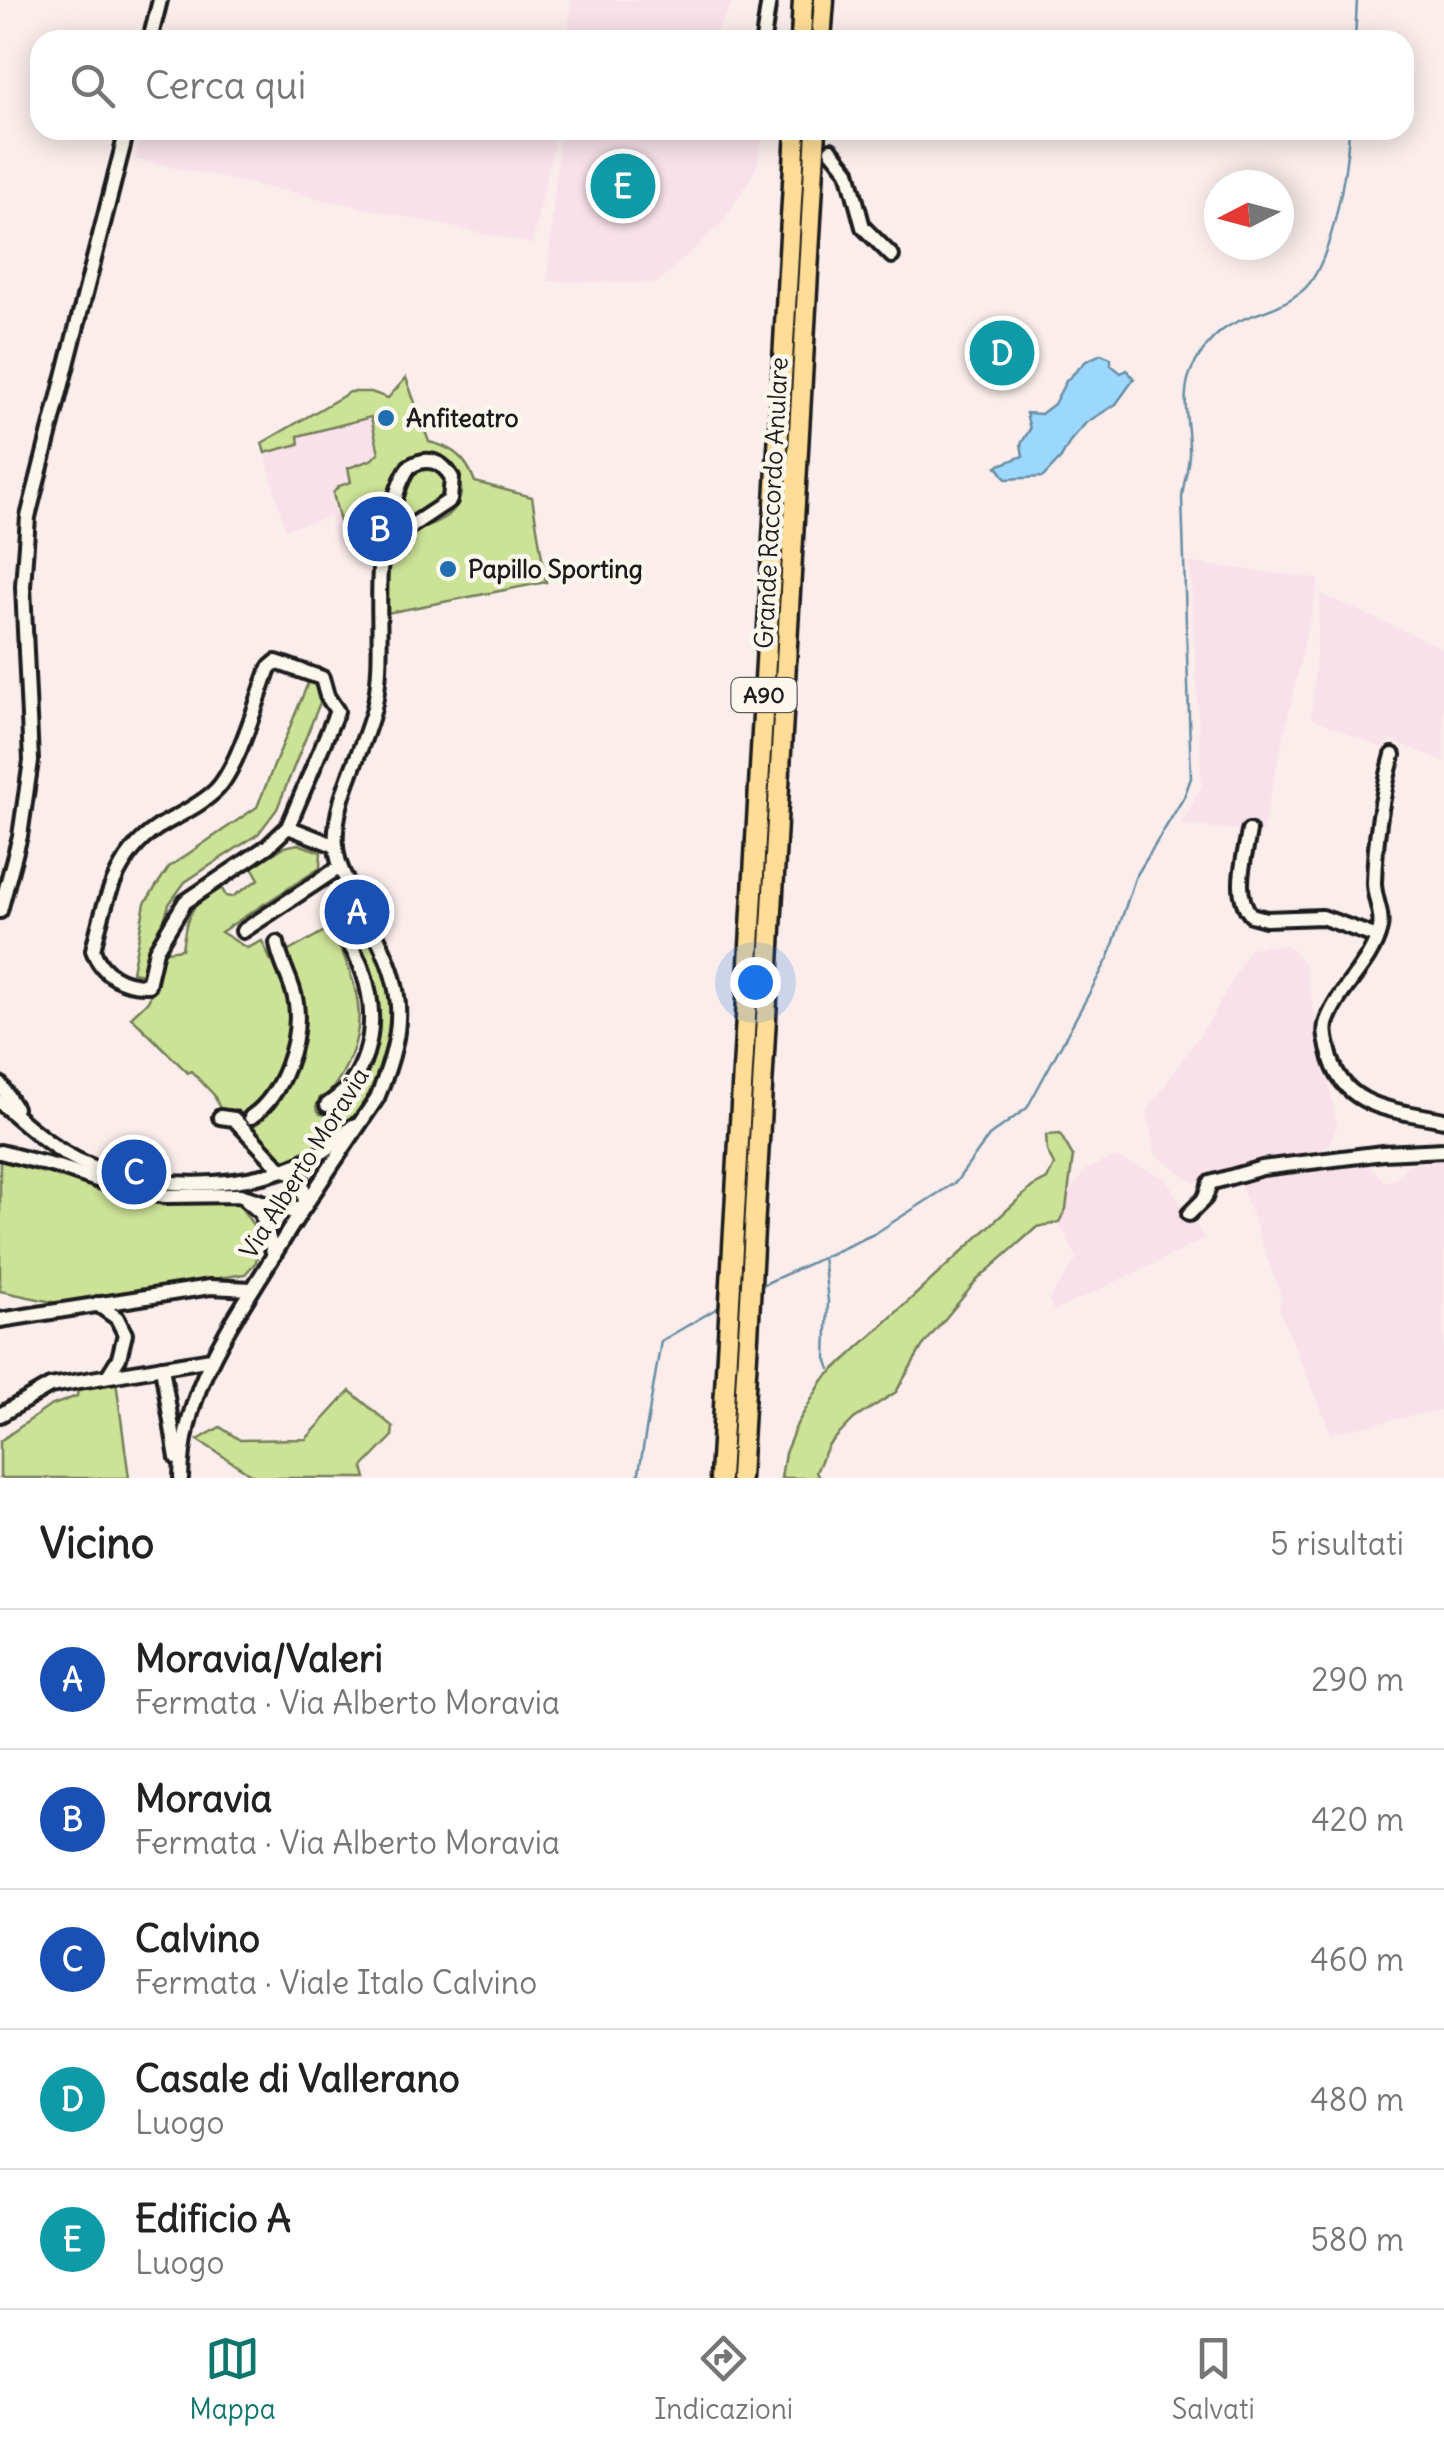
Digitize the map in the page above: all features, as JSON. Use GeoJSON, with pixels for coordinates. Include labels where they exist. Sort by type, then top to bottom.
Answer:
{"type":"FeatureCollection","features":[{"type":"Feature","properties":{"kind":"highway"},"geometry":{"type":"LineString","coordinates":[[795,0],[797,30]]}},
{"type":"Feature","properties":{"kind":"highway"},"geometry":{"type":"LineString","coordinates":[[799,30],[803,0]]}},
{"type":"Feature","properties":{"kind":"highway"},"geometry":{"type":"LineString","coordinates":[[822,30],[824,0]]}},
{"type":"Feature","properties":{"kind":"highway","name":"Grande Raccordo Anulare"},"geometry":{"type":"LineString","coordinates":[[720,1478],[795,140]]}},
{"type":"Feature","properties":{"kind":"highway","name":"Grande Raccordo Anulare"},"geometry":{"type":"LineString","coordinates":[[740,1478],[815,140]]}},
{"type":"Feature","properties":{"kind":"street"},"geometry":{"type":"LineString","coordinates":[[152,30],[160,0]]}},
{"type":"Feature","properties":{"kind":"street"},"geometry":{"type":"LineString","coordinates":[[764,30],[769,0]]}},
{"type":"Feature","properties":{"kind":"street"},"geometry":{"type":"LineString","coordinates":[[0,912],[20,836],[32,761],[23,573],[28,516],[124,140]]}},
{"type":"Feature","properties":{"kind":"street"},"geometry":{"type":"LineString","coordinates":[[831,150],[848,171],[862,227],[892,256]]}},
{"type":"Feature","properties":{"kind":"street","name":"Via Alberto Moravia"},"geometry":{"type":"LineString","coordinates":[[181,1478],[184,1439],[212,1360],[232,1320],[377,1098],[393,1059],[399,1025],[395,980],[374,930],[340,868],[336,846],[342,803],[375,700],[381,563],[392,512],[405,472],[419,461],[442,464],[452,478],[450,500],[386,542]]}},
{"type":"Feature","properties":{"kind":"street"},"geometry":{"type":"LineString","coordinates":[[282,662],[322,678],[326,696],[338,711],[288,827],[268,846],[185,902],[156,950],[148,985],[119,981],[97,961],[93,950],[114,878],[129,854],[152,832],[216,790],[230,771],[270,666],[282,662]]}},
{"type":"Feature","properties":{"kind":"street"},"geometry":{"type":"LineString","coordinates":[[1393,755],[1374,882],[1381,914],[1377,937],[1326,1023],[1332,1064],[1342,1082],[1378,1108],[1444,1120]]}},
{"type":"Feature","properties":{"kind":"street"},"geometry":{"type":"LineString","coordinates":[[288,827],[336,846]]}},
{"type":"Feature","properties":{"kind":"street"},"geometry":{"type":"LineString","coordinates":[[1250,831],[1240,890],[1244,907],[1251,915],[1322,918],[1377,937]]}},
{"type":"Feature","properties":{"kind":"street"},"geometry":{"type":"LineString","coordinates":[[243,932],[340,868]]}},
{"type":"Feature","properties":{"kind":"street"},"geometry":{"type":"LineString","coordinates":[[327,1106],[350,1085],[368,1048],[372,1011],[368,986],[351,944],[338,929]]}},
{"type":"Feature","properties":{"kind":"street"},"geometry":{"type":"LineString","coordinates":[[351,944],[374,930]]}},
{"type":"Feature","properties":{"kind":"street"},"geometry":{"type":"LineString","coordinates":[[251,1117],[268,1106],[292,1050],[296,1006],[277,942]]}},
{"type":"Feature","properties":{"kind":"street"},"geometry":{"type":"LineString","coordinates":[[0,1084],[30,1126]]}},
{"type":"Feature","properties":{"kind":"street"},"geometry":{"type":"LineString","coordinates":[[0,1102],[67,1155],[112,1174],[180,1184],[281,1169],[324,1152],[366,1114]]}},
{"type":"Feature","properties":{"kind":"street"},"geometry":{"type":"LineString","coordinates":[[0,1152],[122,1189],[165,1196],[240,1195],[290,1211],[305,1206],[302,1181],[281,1169],[234,1119],[220,1117]]}},
{"type":"Feature","properties":{"kind":"street"},"geometry":{"type":"LineString","coordinates":[[1189,1214],[1205,1198],[1211,1182],[1243,1172],[1383,1153],[1444,1150]]}},
{"type":"Feature","properties":{"kind":"street"},"geometry":{"type":"LineString","coordinates":[[240,1195],[261,1214],[274,1255]]}},
{"type":"Feature","properties":{"kind":"street","name":"Via Alberto Moravia"},"geometry":{"type":"LineString","coordinates":[[0,1320],[210,1287],[252,1289]]}},
{"type":"Feature","properties":{"kind":"street"},"geometry":{"type":"LineString","coordinates":[[97,1304],[117,1318],[126,1334],[120,1358],[108,1374]]}},
{"type":"Feature","properties":{"kind":"street"},"geometry":{"type":"LineString","coordinates":[[0,1415],[50,1386],[212,1360]]}},
{"type":"Feature","properties":{"kind":"street"},"geometry":{"type":"LineString","coordinates":[[162,1366],[181,1478]]}},
{"type":"Feature","properties":{"kind":"shaded area"},"geometry":{"type":"Polygon","coordinates":[[[571,0],[734,0],[717,30],[569,30],[571,0]]]}},
{"type":"Feature","properties":{"kind":"shaded area"},"geometry":{"type":"Polygon","coordinates":[[[139,140],[555,140],[532,244],[135,159],[139,140]]]}},
{"type":"Feature","properties":{"kind":"shaded area"},"geometry":{"type":"Polygon","coordinates":[[[559,140],[763,140],[756,169],[721,224],[657,283],[547,281],[559,140]]]}},
{"type":"Feature","properties":{"kind":"shaded area"},"geometry":{"type":"Polygon","coordinates":[[[350,392],[372,392],[391,400],[407,443],[376,534],[337,545],[330,517],[285,529],[262,443],[350,392]]]}},
{"type":"Feature","properties":{"kind":"shaded area"},"geometry":{"type":"Polygon","coordinates":[[[1190,563],[1319,579],[1262,832],[1181,825],[1202,786],[1190,563]]]}},
{"type":"Feature","properties":{"kind":"shaded area"},"geometry":{"type":"Polygon","coordinates":[[[1321,594],[1444,649],[1444,761],[1390,739],[1382,748],[1311,717],[1321,594]]]}},
{"type":"Feature","properties":{"kind":"shaded area"},"geometry":{"type":"Polygon","coordinates":[[[1284,945],[1305,966],[1337,1126],[1317,1158],[1252,1164],[1194,1183],[1155,1154],[1147,1111],[1211,1019],[1250,948],[1284,945]]]}},
{"type":"Feature","properties":{"kind":"shaded area"},"geometry":{"type":"Polygon","coordinates":[[[1114,1157],[1164,1177],[1205,1239],[1054,1311],[1049,1300],[1077,1258],[1059,1222],[1068,1194],[1086,1170],[1114,1157]]]}},
{"type":"Feature","properties":{"kind":"shaded area"},"geometry":{"type":"Polygon","coordinates":[[[1444,1160],[1444,1409],[1331,1433],[1279,1310],[1281,1296],[1239,1179],[1367,1162],[1384,1182],[1398,1178],[1407,1165],[1444,1160]]]}},
{"type":"Feature","properties":{"kind":"green space"},"geometry":{"type":"Polygon","coordinates":[[[406,378],[429,442],[458,455],[475,482],[532,497],[546,582],[387,613],[386,578],[392,552],[403,539],[456,507],[461,484],[455,470],[436,458],[409,462],[393,481],[376,534],[345,543],[333,493],[351,482],[348,468],[379,453],[371,417],[298,436],[299,444],[265,453],[262,443],[350,392],[371,392],[388,398],[406,378]]]}},
{"type":"Feature","properties":{"kind":"green space"},"geometry":{"type":"Polygon","coordinates":[[[429,468],[441,475],[446,488],[444,497],[409,520],[404,519],[399,509],[408,483],[416,473],[429,468]]]}},
{"type":"Feature","properties":{"kind":"green space"},"geometry":{"type":"Polygon","coordinates":[[[310,678],[320,682],[323,695],[277,809],[258,834],[185,882],[169,904],[148,975],[132,972],[145,903],[169,867],[257,807],[310,678]]]}},
{"type":"Feature","properties":{"kind":"green space"},"geometry":{"type":"Polygon","coordinates":[[[298,844],[321,852],[320,868],[221,932],[247,948],[262,941],[271,961],[330,928],[356,993],[358,1032],[343,1073],[328,1095],[320,1097],[316,1107],[320,1114],[330,1116],[344,1103],[372,1055],[377,1000],[360,949],[365,941],[373,944],[384,967],[392,1017],[383,1067],[357,1112],[333,1135],[285,1161],[236,1113],[221,1111],[214,1095],[131,1017],[149,1000],[160,952],[182,949],[188,919],[196,906],[221,887],[226,896],[232,897],[259,879],[252,867],[284,847],[298,844]]]}},
{"type":"Feature","properties":{"kind":"green space"},"geometry":{"type":"Polygon","coordinates":[[[1060,1134],[1073,1156],[1066,1209],[1059,1222],[1037,1227],[977,1280],[922,1347],[896,1392],[854,1419],[828,1446],[816,1472],[819,1478],[781,1478],[785,1453],[797,1424],[823,1380],[1032,1187],[1047,1179],[1054,1165],[1047,1151],[1046,1135],[1060,1134]]]}},
{"type":"Feature","properties":{"kind":"green space"},"geometry":{"type":"Polygon","coordinates":[[[0,1155],[123,1189],[236,1200],[260,1235],[256,1262],[245,1274],[57,1303],[0,1291],[0,1155]]]}},
{"type":"Feature","properties":{"kind":"green space"},"geometry":{"type":"Polygon","coordinates":[[[116,1381],[129,1478],[0,1478],[0,1441],[50,1406],[77,1396],[78,1388],[116,1381]]]}},
{"type":"Feature","properties":{"kind":"green space"},"geometry":{"type":"Polygon","coordinates":[[[350,1391],[393,1427],[392,1437],[363,1467],[366,1478],[257,1478],[198,1440],[220,1427],[240,1440],[306,1439],[350,1391]]]}},
{"type":"Feature","properties":{"kind":"water"},"geometry":{"type":"Polygon","coordinates":[[[1101,354],[1111,358],[1111,365],[1121,373],[1127,370],[1134,379],[1116,404],[1086,423],[1043,477],[1006,479],[997,466],[1023,456],[1021,444],[1030,429],[1026,413],[1041,414],[1054,404],[1066,381],[1086,361],[1101,354]]]}},
{"type":"Feature","properties":{"kind":"waterway"},"geometry":{"type":"LineString","coordinates":[[1356,30],[1357,0]]}},
{"type":"Feature","properties":{"kind":"waterway"},"geometry":{"type":"LineString","coordinates":[[760,1286],[874,1234],[956,1182],[989,1136],[1027,1108],[1109,957],[1135,878],[1184,797],[1191,778],[1182,498],[1189,459],[1188,379],[1204,349],[1217,335],[1230,325],[1287,301],[1313,279],[1330,240],[1348,140]]}},
{"type":"Feature","properties":{"kind":"waterway"},"geometry":{"type":"LineString","coordinates":[[823,1257],[828,1301],[826,1358],[830,1369]]}},
{"type":"Feature","properties":{"kind":"waterway"},"geometry":{"type":"LineString","coordinates":[[638,1478],[661,1341],[721,1306]]}},
{"type":"Feature","properties":{"kind":"place","name":"Edificio A"},"geometry":{"type":"Point","coordinates":[623,186]}},
{"type":"Feature","properties":{"kind":"place","name":"Casale di Vallerano"},"geometry":{"type":"Point","coordinates":[1002,353]}},
{"type":"Feature","properties":{"kind":"place","name":"Anfiteatro"},"geometry":{"type":"Point","coordinates":[386,418]}},
{"type":"Feature","properties":{"kind":"place","name":"Moravia"},"geometry":{"type":"Point","coordinates":[380,529]}},
{"type":"Feature","properties":{"kind":"place","name":"Papillo Sporting"},"geometry":{"type":"Point","coordinates":[448,569]}},
{"type":"Feature","properties":{"kind":"place","name":"Moravia/Valeri"},"geometry":{"type":"Point","coordinates":[357,912]}},
{"type":"Feature","properties":{"kind":"place","name":"Calvino"},"geometry":{"type":"Point","coordinates":[134,1172]}}]}
